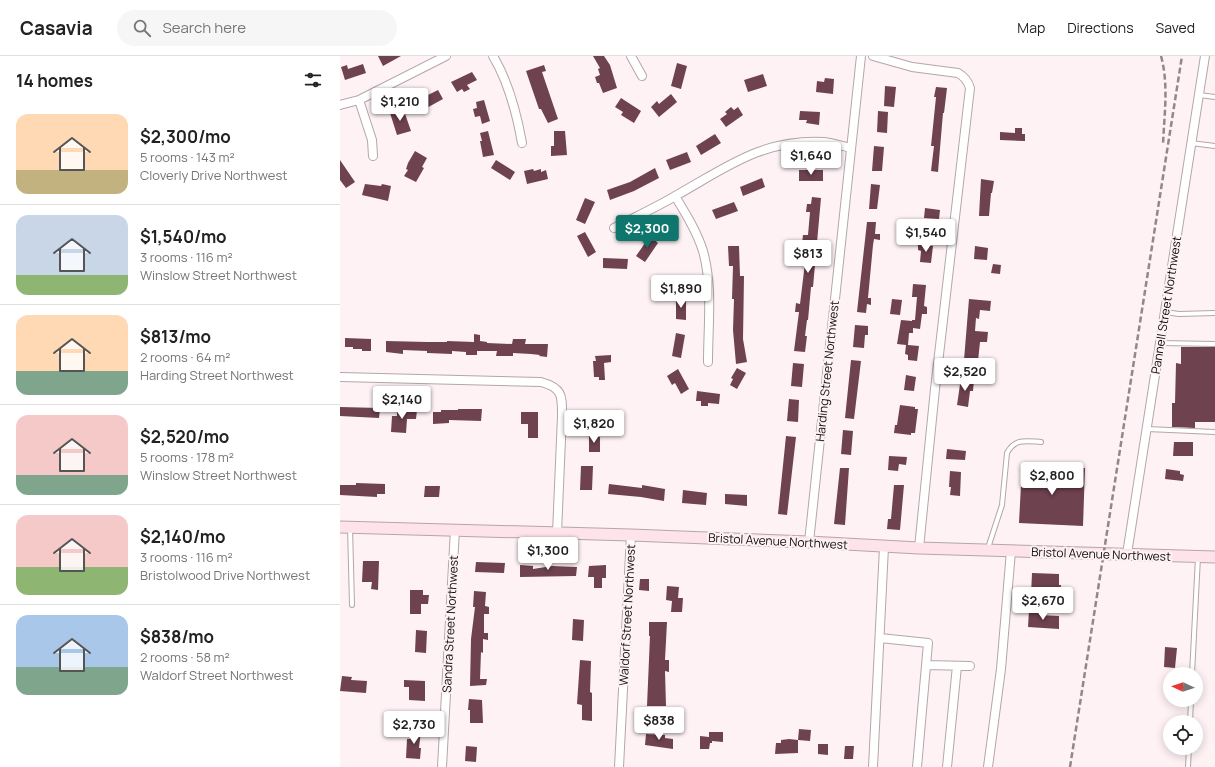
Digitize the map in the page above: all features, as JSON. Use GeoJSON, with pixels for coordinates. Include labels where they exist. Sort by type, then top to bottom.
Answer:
{"type":"FeatureCollection","features":[{"type":"Feature","properties":{"kind":"street"},"geometry":{"type":"LineString","coordinates":[[340,105],[359,100],[446,56]]}},
{"type":"Feature","properties":{"kind":"street"},"geometry":{"type":"LineString","coordinates":[[493,56],[500,68],[516,112],[522,143]]}},
{"type":"Feature","properties":{"kind":"street"},"geometry":{"type":"LineString","coordinates":[[631,56],[642,76]]}},
{"type":"Feature","properties":{"kind":"street","name":"Harding Street Northwest"},"geometry":{"type":"LineString","coordinates":[[809,542],[861,56]]}},
{"type":"Feature","properties":{"kind":"street"},"geometry":{"type":"LineString","coordinates":[[873,56],[912,67],[958,73],[968,81],[970,88],[935,389],[919,548]]}},
{"type":"Feature","properties":{"kind":"street","name":"Pannell Street Northwest"},"geometry":{"type":"LineString","coordinates":[[1127,554],[1205,56]]}},
{"type":"Feature","properties":{"kind":"street"},"geometry":{"type":"LineString","coordinates":[[359,100],[371,135],[373,156]]}},
{"type":"Feature","properties":{"kind":"street"},"geometry":{"type":"LineString","coordinates":[[614,228],[676,196],[734,162],[761,150],[783,144],[803,142],[826,142],[851,148]]}},
{"type":"Feature","properties":{"kind":"street"},"geometry":{"type":"LineString","coordinates":[[676,196],[695,231],[700,245],[709,284],[708,362]]}},
{"type":"Feature","properties":{"kind":"street"},"geometry":{"type":"LineString","coordinates":[[340,377],[541,382],[558,389],[562,398],[562,416],[557,533]]}},
{"type":"Feature","properties":{"kind":"street","name":"Bristol Avenue Northwest"},"geometry":{"type":"LineString","coordinates":[[345,527],[631,535],[919,548],[1215,557]]}},
{"type":"Feature","properties":{"kind":"street","name":"Sandra Street Northwest"},"geometry":{"type":"LineString","coordinates":[[442,767],[455,530]]}},
{"type":"Feature","properties":{"kind":"street","name":"Waldorf Street Northwest"},"geometry":{"type":"LineString","coordinates":[[619,767],[631,535]]}},
{"type":"Feature","properties":{"kind":"street"},"geometry":{"type":"LineString","coordinates":[[873,767],[884,546]]}},
{"type":"Feature","properties":{"kind":"street"},"geometry":{"type":"LineString","coordinates":[[988,767],[1001,669],[1011,551]]}},
{"type":"Feature","properties":{"kind":"street"},"geometry":{"type":"LineString","coordinates":[[880,638],[928,643],[917,767]]}},
{"type":"Feature","properties":{"kind":"street"},"geometry":{"type":"LineString","coordinates":[[926,665],[970,666]]}},
{"type":"Feature","properties":{"kind":"street"},"geometry":{"type":"LineString","coordinates":[[947,767],[957,666]]}},
{"type":"Feature","properties":{"kind":"lane"},"geometry":{"type":"LineString","coordinates":[[1199,95],[1215,97]]}},
{"type":"Feature","properties":{"kind":"lane"},"geometry":{"type":"LineString","coordinates":[[1191,144],[1215,146]]}},
{"type":"Feature","properties":{"kind":"lane"},"geometry":{"type":"LineString","coordinates":[[1165,312],[1179,314],[1215,313]]}},
{"type":"Feature","properties":{"kind":"lane"},"geometry":{"type":"LineString","coordinates":[[1160,343],[1215,344]]}},
{"type":"Feature","properties":{"kind":"lane"},"geometry":{"type":"LineString","coordinates":[[1146,429],[1215,432]]}},
{"type":"Feature","properties":{"kind":"lane"},"geometry":{"type":"LineString","coordinates":[[987,550],[1002,505],[1007,453],[1011,446],[1020,441],[1041,442]]}},
{"type":"Feature","properties":{"kind":"lane"},"geometry":{"type":"LineString","coordinates":[[345,527],[352,605]]}},
{"type":"Feature","properties":{"kind":"lane"},"geometry":{"type":"LineString","coordinates":[[1192,667],[1198,557]]}},
{"type":"Feature","properties":{"kind":"lane"},"geometry":{"type":"LineString","coordinates":[[1188,767],[1189,755]]}},
{"type":"Feature","properties":{"kind":"building"},"geometry":{"type":"Polygon","coordinates":[[[378,56],[401,56],[383,66],[378,56]]]}},
{"type":"Feature","properties":{"kind":"building"},"geometry":{"type":"Polygon","coordinates":[[[593,56],[604,56],[610,65],[617,88],[603,93],[595,77],[600,75],[598,69],[600,68],[593,56]]]}},
{"type":"Feature","properties":{"kind":"building"},"geometry":{"type":"Polygon","coordinates":[[[677,63],[687,66],[681,89],[671,86],[677,63]]]}},
{"type":"Feature","properties":{"kind":"building"},"geometry":{"type":"Polygon","coordinates":[[[363,64],[366,73],[345,80],[341,67],[347,65],[348,69],[363,64]]]}},
{"type":"Feature","properties":{"kind":"building"},"geometry":{"type":"Polygon","coordinates":[[[544,65],[546,71],[542,72],[558,119],[548,123],[541,109],[539,109],[526,71],[544,65]]]}},
{"type":"Feature","properties":{"kind":"building"},"geometry":{"type":"Polygon","coordinates":[[[472,72],[477,80],[467,85],[470,89],[464,92],[462,89],[457,92],[451,82],[472,72]]]}},
{"type":"Feature","properties":{"kind":"building"},"geometry":{"type":"Polygon","coordinates":[[[763,74],[767,86],[748,92],[744,80],[763,74]]]}},
{"type":"Feature","properties":{"kind":"building"},"geometry":{"type":"Polygon","coordinates":[[[825,78],[834,79],[833,94],[816,92],[817,81],[824,82],[825,78]]]}},
{"type":"Feature","properties":{"kind":"building"},"geometry":{"type":"Polygon","coordinates":[[[885,86],[896,87],[894,107],[884,106],[885,86]]]}},
{"type":"Feature","properties":{"kind":"building"},"geometry":{"type":"Polygon","coordinates":[[[936,87],[947,88],[943,113],[938,172],[931,171],[934,146],[931,146],[936,87]]]}},
{"type":"Feature","properties":{"kind":"building"},"geometry":{"type":"Polygon","coordinates":[[[438,90],[443,99],[423,110],[418,100],[438,90]]]}},
{"type":"Feature","properties":{"kind":"building"},"geometry":{"type":"Polygon","coordinates":[[[671,94],[677,102],[659,117],[651,107],[657,101],[659,104],[671,94]]]}},
{"type":"Feature","properties":{"kind":"building"},"geometry":{"type":"Polygon","coordinates":[[[621,98],[641,111],[634,123],[621,115],[623,112],[615,107],[621,98]]]}},
{"type":"Feature","properties":{"kind":"building"},"geometry":{"type":"Polygon","coordinates":[[[484,100],[490,121],[482,124],[480,116],[475,117],[473,109],[477,108],[476,102],[484,100]]]}},
{"type":"Feature","properties":{"kind":"building"},"geometry":{"type":"Polygon","coordinates":[[[731,107],[734,110],[738,107],[743,115],[726,127],[720,119],[727,114],[725,112],[731,107]]]}},
{"type":"Feature","properties":{"kind":"building"},"geometry":{"type":"Polygon","coordinates":[[[403,108],[411,131],[397,135],[390,113],[403,108]]]}},
{"type":"Feature","properties":{"kind":"building"},"geometry":{"type":"Polygon","coordinates":[[[800,111],[820,112],[819,125],[806,123],[807,120],[799,120],[800,111]]]}},
{"type":"Feature","properties":{"kind":"building"},"geometry":{"type":"Polygon","coordinates":[[[878,111],[888,112],[887,133],[877,132],[878,111]]]}},
{"type":"Feature","properties":{"kind":"building"},"geometry":{"type":"Polygon","coordinates":[[[1015,128],[1022,128],[1022,134],[1025,134],[1025,141],[1000,140],[1000,132],[1015,133],[1015,128]]]}},
{"type":"Feature","properties":{"kind":"building"},"geometry":{"type":"Polygon","coordinates":[[[488,131],[494,155],[483,157],[480,133],[488,131]]]}},
{"type":"Feature","properties":{"kind":"building"},"geometry":{"type":"Polygon","coordinates":[[[554,131],[565,131],[567,155],[551,156],[551,146],[554,146],[554,131]]]}},
{"type":"Feature","properties":{"kind":"building"},"geometry":{"type":"Polygon","coordinates":[[[715,134],[721,143],[701,155],[696,146],[715,134]]]}},
{"type":"Feature","properties":{"kind":"building"},"geometry":{"type":"Polygon","coordinates":[[[874,146],[884,147],[882,171],[872,171],[874,146]]]}},
{"type":"Feature","properties":{"kind":"building"},"geometry":{"type":"Polygon","coordinates":[[[415,151],[427,158],[422,167],[424,168],[416,182],[404,176],[408,170],[406,169],[408,163],[415,151]]]}},
{"type":"Feature","properties":{"kind":"building"},"geometry":{"type":"Polygon","coordinates":[[[687,152],[691,162],[670,170],[666,160],[687,152]]]}},
{"type":"Feature","properties":{"kind":"building"},"geometry":{"type":"Polygon","coordinates":[[[340,160],[355,182],[346,188],[340,180],[340,160]]]}},
{"type":"Feature","properties":{"kind":"building"},"geometry":{"type":"Polygon","coordinates":[[[496,160],[515,172],[510,180],[491,168],[496,160]]]}},
{"type":"Feature","properties":{"kind":"building"},"geometry":{"type":"Polygon","coordinates":[[[655,168],[659,178],[634,191],[610,200],[607,190],[630,182],[655,168]]]}},
{"type":"Feature","properties":{"kind":"building"},"geometry":{"type":"Polygon","coordinates":[[[533,169],[534,171],[541,169],[541,172],[546,170],[548,179],[527,184],[524,171],[533,169]]]}},
{"type":"Feature","properties":{"kind":"building"},"geometry":{"type":"Polygon","coordinates":[[[799,170],[823,170],[823,181],[799,181],[799,170]]]}},
{"type":"Feature","properties":{"kind":"building"},"geometry":{"type":"Polygon","coordinates":[[[762,178],[765,187],[743,196],[740,187],[762,178]]]}},
{"type":"Feature","properties":{"kind":"building"},"geometry":{"type":"Polygon","coordinates":[[[981,179],[994,181],[991,193],[989,216],[979,216],[981,179]]]}},
{"type":"Feature","properties":{"kind":"building"},"geometry":{"type":"Polygon","coordinates":[[[365,184],[381,186],[382,184],[391,186],[388,201],[362,195],[365,184]]]}},
{"type":"Feature","properties":{"kind":"building"},"geometry":{"type":"Polygon","coordinates":[[[871,184],[880,185],[877,209],[869,209],[871,184]]]}},
{"type":"Feature","properties":{"kind":"building"},"geometry":{"type":"Polygon","coordinates":[[[812,197],[821,198],[813,287],[811,287],[805,336],[807,336],[805,352],[794,351],[799,312],[795,312],[796,303],[800,304],[805,263],[807,244],[802,244],[803,235],[808,235],[810,212],[806,212],[807,204],[811,204],[812,197]]]}},
{"type":"Feature","properties":{"kind":"building"},"geometry":{"type":"Polygon","coordinates":[[[585,198],[595,202],[585,224],[576,220],[585,198]]]}},
{"type":"Feature","properties":{"kind":"building"},"geometry":{"type":"Polygon","coordinates":[[[734,202],[738,211],[716,219],[712,210],[734,202]]]}},
{"type":"Feature","properties":{"kind":"building"},"geometry":{"type":"Polygon","coordinates":[[[925,208],[940,210],[939,219],[924,218],[925,208]]]}},
{"type":"Feature","properties":{"kind":"building"},"geometry":{"type":"Polygon","coordinates":[[[867,222],[876,222],[875,234],[880,234],[880,240],[874,239],[868,298],[871,298],[871,305],[867,304],[866,313],[857,312],[867,222]]]}},
{"type":"Feature","properties":{"kind":"building"},"geometry":{"type":"Polygon","coordinates":[[[585,232],[596,252],[588,257],[577,236],[585,232]]]}},
{"type":"Feature","properties":{"kind":"building"},"geometry":{"type":"Polygon","coordinates":[[[650,236],[658,243],[645,262],[636,256],[650,236]]]}},
{"type":"Feature","properties":{"kind":"building"},"geometry":{"type":"Polygon","coordinates":[[[918,244],[933,246],[931,263],[920,262],[921,251],[918,250],[918,244]]]}},
{"type":"Feature","properties":{"kind":"building"},"geometry":{"type":"Polygon","coordinates":[[[728,246],[739,246],[740,276],[744,276],[743,339],[747,362],[736,364],[733,330],[734,299],[732,299],[733,266],[729,266],[728,246]]]}},
{"type":"Feature","properties":{"kind":"building"},"geometry":{"type":"Polygon","coordinates":[[[975,246],[988,248],[987,260],[974,259],[975,246]]]}},
{"type":"Feature","properties":{"kind":"building"},"geometry":{"type":"Polygon","coordinates":[[[603,258],[628,259],[627,269],[603,268],[603,258]]]}},
{"type":"Feature","properties":{"kind":"building"},"geometry":{"type":"Polygon","coordinates":[[[993,264],[1001,265],[1000,274],[991,273],[993,264]]]}},
{"type":"Feature","properties":{"kind":"building"},"geometry":{"type":"Polygon","coordinates":[[[913,284],[926,285],[924,306],[927,307],[927,314],[922,314],[920,329],[913,328],[913,333],[909,333],[908,345],[919,346],[917,361],[908,360],[908,355],[905,354],[906,345],[897,344],[901,320],[915,320],[917,297],[912,297],[913,284]]]}},
{"type":"Feature","properties":{"kind":"building"},"geometry":{"type":"Polygon","coordinates":[[[676,298],[686,299],[686,320],[676,319],[676,298]]]}},
{"type":"Feature","properties":{"kind":"building"},"geometry":{"type":"Polygon","coordinates":[[[892,299],[902,300],[900,315],[890,314],[892,299]]]}},
{"type":"Feature","properties":{"kind":"building"},"geometry":{"type":"Polygon","coordinates":[[[969,299],[991,301],[990,311],[980,310],[979,319],[976,318],[975,331],[988,332],[987,342],[980,342],[978,361],[964,360],[969,299]]]}},
{"type":"Feature","properties":{"kind":"building"},"geometry":{"type":"Polygon","coordinates":[[[855,325],[868,326],[868,335],[865,335],[864,348],[853,347],[855,325]]]}},
{"type":"Feature","properties":{"kind":"building"},"geometry":{"type":"Polygon","coordinates":[[[676,333],[685,335],[681,358],[672,356],[676,333]]]}},
{"type":"Feature","properties":{"kind":"building"},"geometry":{"type":"Polygon","coordinates":[[[474,334],[480,335],[480,341],[487,343],[512,344],[513,339],[526,339],[525,344],[548,344],[547,357],[513,353],[513,356],[496,356],[497,351],[477,351],[477,355],[466,355],[466,352],[452,351],[452,354],[403,350],[403,354],[386,352],[386,341],[474,342],[474,334]]]}},
{"type":"Feature","properties":{"kind":"building"},"geometry":{"type":"Polygon","coordinates":[[[345,338],[371,339],[371,351],[362,351],[362,349],[345,347],[345,338]]]}},
{"type":"Feature","properties":{"kind":"building"},"geometry":{"type":"Polygon","coordinates":[[[1181,347],[1215,347],[1215,422],[1195,422],[1195,428],[1172,427],[1172,403],[1175,403],[1176,363],[1181,364],[1181,347]]]}},
{"type":"Feature","properties":{"kind":"building"},"geometry":{"type":"Polygon","coordinates":[[[611,355],[611,362],[604,363],[605,380],[599,380],[599,377],[594,377],[593,361],[596,361],[595,356],[611,355]]]}},
{"type":"Feature","properties":{"kind":"building"},"geometry":{"type":"Polygon","coordinates":[[[851,360],[861,361],[854,419],[845,418],[851,360]]]}},
{"type":"Feature","properties":{"kind":"building"},"geometry":{"type":"Polygon","coordinates":[[[984,360],[993,361],[992,370],[983,370],[984,360]]]}},
{"type":"Feature","properties":{"kind":"building"},"geometry":{"type":"Polygon","coordinates":[[[793,363],[804,364],[802,387],[791,386],[793,363]]]}},
{"type":"Feature","properties":{"kind":"building"},"geometry":{"type":"Polygon","coordinates":[[[737,368],[746,373],[737,389],[730,385],[733,379],[731,378],[737,368]]]}},
{"type":"Feature","properties":{"kind":"building"},"geometry":{"type":"Polygon","coordinates":[[[678,369],[689,389],[681,394],[675,383],[672,385],[667,376],[678,369]]]}},
{"type":"Feature","properties":{"kind":"building"},"geometry":{"type":"Polygon","coordinates":[[[906,375],[916,377],[914,391],[904,390],[906,375]]]}},
{"type":"Feature","properties":{"kind":"building"},"geometry":{"type":"Polygon","coordinates":[[[961,378],[974,380],[973,391],[970,391],[968,407],[957,405],[961,378]]]}},
{"type":"Feature","properties":{"kind":"building"},"geometry":{"type":"Polygon","coordinates":[[[697,391],[720,394],[719,404],[708,403],[708,406],[701,406],[701,401],[696,401],[697,391]]]}},
{"type":"Feature","properties":{"kind":"building"},"geometry":{"type":"Polygon","coordinates":[[[789,399],[799,400],[798,422],[787,421],[789,399]]]}},
{"type":"Feature","properties":{"kind":"building"},"geometry":{"type":"Polygon","coordinates":[[[900,405],[915,407],[915,409],[918,409],[915,433],[911,433],[911,435],[894,433],[895,425],[897,425],[900,405]]]}},
{"type":"Feature","properties":{"kind":"building"},"geometry":{"type":"Polygon","coordinates":[[[340,407],[380,408],[379,418],[340,416],[340,407]]]}},
{"type":"Feature","properties":{"kind":"building"},"geometry":{"type":"Polygon","coordinates":[[[458,409],[482,409],[481,421],[449,420],[449,423],[433,424],[433,412],[458,409]]]}},
{"type":"Feature","properties":{"kind":"building"},"geometry":{"type":"Polygon","coordinates":[[[397,410],[417,410],[416,419],[407,419],[406,433],[391,432],[392,416],[397,416],[397,410]]]}},
{"type":"Feature","properties":{"kind":"building"},"geometry":{"type":"Polygon","coordinates":[[[521,412],[538,412],[538,438],[528,438],[528,424],[521,424],[521,412]]]}},
{"type":"Feature","properties":{"kind":"building"},"geometry":{"type":"Polygon","coordinates":[[[843,430],[853,431],[851,455],[841,454],[843,430]]]}},
{"type":"Feature","properties":{"kind":"building"},"geometry":{"type":"Polygon","coordinates":[[[589,436],[600,437],[600,452],[589,452],[589,436]]]}},
{"type":"Feature","properties":{"kind":"building"},"geometry":{"type":"Polygon","coordinates":[[[786,436],[796,437],[787,515],[778,514],[786,436]]]}},
{"type":"Feature","properties":{"kind":"building"},"geometry":{"type":"Polygon","coordinates":[[[1174,442],[1193,442],[1193,456],[1173,456],[1174,442]]]}},
{"type":"Feature","properties":{"kind":"building"},"geometry":{"type":"Polygon","coordinates":[[[947,449],[966,451],[965,460],[946,459],[947,449]]]}},
{"type":"Feature","properties":{"kind":"building"},"geometry":{"type":"Polygon","coordinates":[[[889,456],[907,457],[906,465],[899,464],[898,471],[888,470],[889,456]]]}},
{"type":"Feature","properties":{"kind":"building"},"geometry":{"type":"Polygon","coordinates":[[[1022,465],[1085,468],[1083,526],[1019,523],[1022,465]]]}},
{"type":"Feature","properties":{"kind":"building"},"geometry":{"type":"Polygon","coordinates":[[[581,466],[593,466],[592,490],[580,490],[581,466]]]}},
{"type":"Feature","properties":{"kind":"building"},"geometry":{"type":"Polygon","coordinates":[[[840,468],[849,468],[845,525],[834,524],[840,468]]]}},
{"type":"Feature","properties":{"kind":"building"},"geometry":{"type":"Polygon","coordinates":[[[1166,469],[1180,471],[1180,474],[1184,475],[1183,481],[1165,479],[1166,469]]]}},
{"type":"Feature","properties":{"kind":"building"},"geometry":{"type":"Polygon","coordinates":[[[950,471],[961,472],[960,496],[950,495],[950,471]]]}},
{"type":"Feature","properties":{"kind":"building"},"geometry":{"type":"Polygon","coordinates":[[[356,483],[385,484],[385,494],[377,494],[377,497],[340,495],[340,485],[356,485],[356,483]]]}},
{"type":"Feature","properties":{"kind":"building"},"geometry":{"type":"Polygon","coordinates":[[[609,484],[642,488],[642,485],[665,489],[664,501],[608,494],[609,484]]]}},
{"type":"Feature","properties":{"kind":"building"},"geometry":{"type":"Polygon","coordinates":[[[894,485],[904,485],[900,530],[887,529],[888,519],[891,519],[894,485]]]}},
{"type":"Feature","properties":{"kind":"building"},"geometry":{"type":"Polygon","coordinates":[[[425,486],[440,486],[439,497],[424,497],[425,486]]]}},
{"type":"Feature","properties":{"kind":"building"},"geometry":{"type":"Polygon","coordinates":[[[683,490],[707,493],[706,505],[682,503],[683,490]]]}},
{"type":"Feature","properties":{"kind":"building"},"geometry":{"type":"Polygon","coordinates":[[[725,494],[747,495],[747,506],[725,504],[725,494]]]}},
{"type":"Feature","properties":{"kind":"building"},"geometry":{"type":"Polygon","coordinates":[[[363,561],[379,561],[378,590],[371,589],[372,582],[362,582],[363,561]]]}},
{"type":"Feature","properties":{"kind":"building"},"geometry":{"type":"Polygon","coordinates":[[[476,562],[505,563],[504,573],[475,572],[476,562]]]}},
{"type":"Feature","properties":{"kind":"building"},"geometry":{"type":"Polygon","coordinates":[[[520,565],[533,566],[533,569],[552,566],[577,567],[576,576],[520,577],[520,565]]]}},
{"type":"Feature","properties":{"kind":"building"},"geometry":{"type":"Polygon","coordinates":[[[606,565],[606,578],[602,578],[602,588],[594,588],[594,577],[588,577],[589,566],[606,565]]]}},
{"type":"Feature","properties":{"kind":"building"},"geometry":{"type":"Polygon","coordinates":[[[1032,573],[1059,574],[1059,585],[1061,585],[1060,596],[1031,595],[1032,573]]]}},
{"type":"Feature","properties":{"kind":"building"},"geometry":{"type":"Polygon","coordinates":[[[640,579],[649,579],[649,591],[639,590],[640,579]]]}},
{"type":"Feature","properties":{"kind":"building"},"geometry":{"type":"Polygon","coordinates":[[[667,586],[679,587],[678,598],[683,598],[682,612],[671,612],[672,601],[666,600],[667,586]]]}},
{"type":"Feature","properties":{"kind":"building"},"geometry":{"type":"Polygon","coordinates":[[[410,590],[423,590],[423,595],[429,595],[428,604],[421,604],[421,614],[410,614],[410,590]]]}},
{"type":"Feature","properties":{"kind":"building"},"geometry":{"type":"Polygon","coordinates":[[[474,591],[486,592],[485,606],[489,607],[489,614],[484,614],[484,633],[488,633],[488,640],[483,639],[480,679],[487,679],[486,685],[470,686],[471,639],[475,607],[473,607],[474,591]]]}},
{"type":"Feature","properties":{"kind":"building"},"geometry":{"type":"Polygon","coordinates":[[[1029,610],[1039,610],[1039,615],[1059,616],[1059,629],[1028,627],[1029,610]]]}},
{"type":"Feature","properties":{"kind":"building"},"geometry":{"type":"Polygon","coordinates":[[[573,619],[584,620],[583,641],[572,640],[573,619]]]}},
{"type":"Feature","properties":{"kind":"building"},"geometry":{"type":"Polygon","coordinates":[[[649,622],[667,622],[665,660],[669,660],[669,672],[665,671],[666,706],[647,706],[650,636],[649,622]]]}},
{"type":"Feature","properties":{"kind":"building"},"geometry":{"type":"Polygon","coordinates":[[[416,630],[427,631],[426,653],[415,652],[416,630]]]}},
{"type":"Feature","properties":{"kind":"building"},"geometry":{"type":"Polygon","coordinates":[[[1165,647],[1177,648],[1175,667],[1164,667],[1165,647]]]}},
{"type":"Feature","properties":{"kind":"building"},"geometry":{"type":"Polygon","coordinates":[[[580,660],[591,661],[590,692],[592,693],[592,721],[582,720],[582,705],[577,704],[580,660]]]}},
{"type":"Feature","properties":{"kind":"building"},"geometry":{"type":"Polygon","coordinates":[[[342,676],[352,677],[351,680],[367,681],[366,693],[340,691],[342,676]]]}},
{"type":"Feature","properties":{"kind":"building"},"geometry":{"type":"Polygon","coordinates":[[[404,680],[425,681],[425,701],[409,700],[409,687],[404,687],[404,680]]]}},
{"type":"Feature","properties":{"kind":"building"},"geometry":{"type":"Polygon","coordinates":[[[469,699],[482,700],[483,723],[470,723],[470,710],[468,710],[469,699]]]}},
{"type":"Feature","properties":{"kind":"building"},"geometry":{"type":"Polygon","coordinates":[[[411,729],[421,730],[419,748],[421,748],[420,759],[406,758],[407,739],[410,739],[411,729]]]}},
{"type":"Feature","properties":{"kind":"building"},"geometry":{"type":"Polygon","coordinates":[[[799,729],[811,730],[810,741],[798,740],[799,729]]]}},
{"type":"Feature","properties":{"kind":"building"},"geometry":{"type":"Polygon","coordinates":[[[709,732],[723,732],[723,742],[712,741],[709,749],[700,749],[700,736],[709,737],[709,732]]]}},
{"type":"Feature","properties":{"kind":"building"},"geometry":{"type":"Polygon","coordinates":[[[646,734],[665,735],[665,738],[673,739],[673,749],[645,745],[646,734]]]}},
{"type":"Feature","properties":{"kind":"building"},"geometry":{"type":"Polygon","coordinates":[[[781,740],[798,740],[798,753],[775,754],[776,743],[781,743],[781,740]]]}},
{"type":"Feature","properties":{"kind":"building"},"geometry":{"type":"Polygon","coordinates":[[[818,744],[828,744],[828,755],[818,754],[818,744]]]}},
{"type":"Feature","properties":{"kind":"building"},"geometry":{"type":"Polygon","coordinates":[[[466,746],[477,747],[476,762],[465,761],[466,746]]]}},
{"type":"Feature","properties":{"kind":"building"},"geometry":{"type":"Polygon","coordinates":[[[845,746],[854,746],[853,759],[844,759],[845,746]]]}},
{"type":"Feature","properties":{"kind":"railway"},"geometry":{"type":"LineString","coordinates":[[1161,56],[1165,78],[1163,145]]}},
{"type":"Feature","properties":{"kind":"railway"},"geometry":{"type":"LineString","coordinates":[[1070,767],[1182,56]]}}]}
